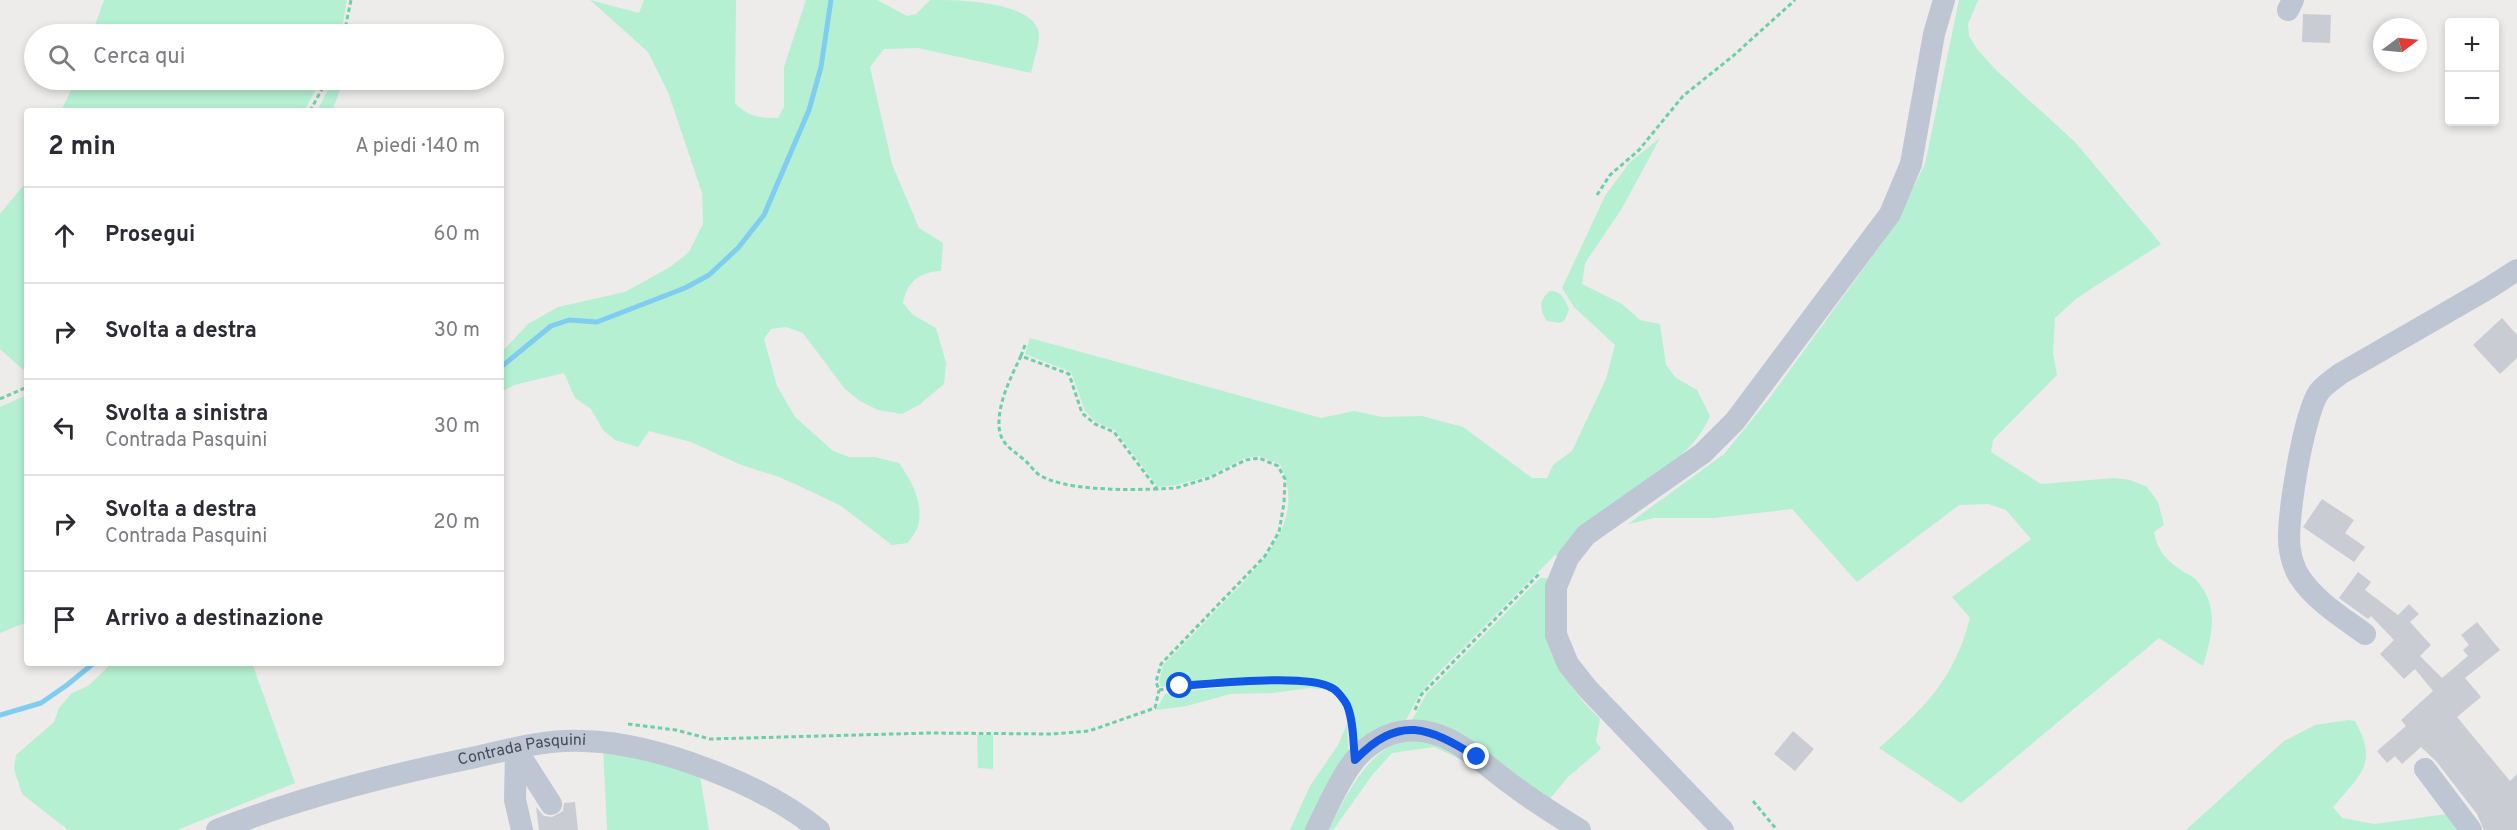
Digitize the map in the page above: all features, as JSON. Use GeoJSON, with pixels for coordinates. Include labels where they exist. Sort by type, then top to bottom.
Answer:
{"type":"FeatureCollection","features":[{"type":"Feature","properties":{"kind":"street"},"geometry":{"type":"LineString","coordinates":[[1723,830],[1587,688],[1569,664],[1556,635],[1556,587],[1568,558],[1586,535],[1703,453],[1735,421],[1890,214],[1911,164],[1934,34],[1944,0]]}},
{"type":"Feature","properties":{"kind":"street"},"geometry":{"type":"LineString","coordinates":[[2365,634],[2316,596],[2298,575],[2290,549],[2291,508],[2308,418],[2319,392],[2340,374],[2517,270]]}},
{"type":"Feature","properties":{"kind":"street"},"geometry":{"type":"LineString","coordinates":[[1316,830],[1355,760],[1368,747],[1389,734],[1417,729],[1442,735],[1477,757],[1514,787],[1580,830]]}},
{"type":"Feature","properties":{"kind":"street","name":"Contrada Pasquini"},"geometry":{"type":"LineString","coordinates":[[217,830],[271,809],[383,777],[540,743],[582,740],[651,751],[692,763],[774,799],[819,830]]}},
{"type":"Feature","properties":{"kind":"street"},"geometry":{"type":"LineString","coordinates":[[516,748],[551,804]]}},
{"type":"Feature","properties":{"kind":"street"},"geometry":{"type":"LineString","coordinates":[[516,748],[515,800],[522,830]]}},
{"type":"Feature","properties":{"kind":"street"},"geometry":{"type":"LineString","coordinates":[[2425,769],[2471,830]]}},
{"type":"Feature","properties":{"kind":"path"},"geometry":{"type":"LineString","coordinates":[[346,24],[351,0]]}},
{"type":"Feature","properties":{"kind":"path"},"geometry":{"type":"LineString","coordinates":[[1597,195],[1610,175],[1639,150],[1683,96],[1795,0]]}},
{"type":"Feature","properties":{"kind":"path"},"geometry":{"type":"LineString","coordinates":[[312,108],[322,90]]}},
{"type":"Feature","properties":{"kind":"path"},"geometry":{"type":"LineString","coordinates":[[605,742],[608,730],[618,724],[639,724],[710,738],[930,733],[1052,734],[1089,731],[1155,708],[1160,690],[1156,682],[1161,664],[1265,556],[1279,531],[1285,479],[1278,466],[1259,458],[1246,460],[1209,478],[1176,488],[1130,490],[1063,485],[1039,474],[1024,459],[1005,446],[999,428],[1000,411],[1010,379],[1025,345]]}},
{"type":"Feature","properties":{"kind":"path"},"geometry":{"type":"LineString","coordinates":[[1021,356],[1069,374],[1082,413],[1095,424],[1114,432],[1157,489]]}},
{"type":"Feature","properties":{"kind":"path"},"geometry":{"type":"LineString","coordinates":[[0,399],[24,388]]}},
{"type":"Feature","properties":{"kind":"path"},"geometry":{"type":"LineString","coordinates":[[1406,731],[1421,695],[1551,561],[1568,558]]}},
{"type":"Feature","properties":{"kind":"path"},"geometry":{"type":"LineString","coordinates":[[1160,690],[1180,686],[1248,681],[1302,681],[1332,687],[1346,704],[1355,760]]}},
{"type":"Feature","properties":{"kind":"path"},"geometry":{"type":"LineString","coordinates":[[1753,801],[1777,830]]}},
{"type":"Feature","properties":{"kind":"green space"},"geometry":{"type":"Polygon","coordinates":[[[104,0],[347,0],[343,24],[96,24],[104,0]]]}},
{"type":"Feature","properties":{"kind":"green space"},"geometry":{"type":"Polygon","coordinates":[[[590,0],[639,13],[644,0],[736,0],[735,103],[750,114],[766,118],[778,118],[784,107],[784,67],[806,0],[877,0],[907,16],[916,14],[930,0],[975,2],[1010,9],[1025,15],[1035,24],[1039,40],[1031,73],[918,48],[884,49],[870,67],[892,164],[919,228],[943,243],[941,271],[926,273],[915,280],[908,289],[903,303],[913,315],[936,328],[946,363],[944,384],[919,405],[902,414],[878,410],[860,401],[845,389],[803,333],[786,327],[771,329],[764,339],[777,386],[795,417],[833,451],[849,457],[875,457],[899,463],[912,484],[918,500],[917,528],[908,543],[892,545],[841,506],[779,477],[739,464],[691,442],[649,431],[638,447],[615,440],[603,430],[591,409],[575,398],[564,373],[514,385],[504,390],[504,350],[528,324],[558,307],[625,292],[670,267],[689,252],[703,224],[702,193],[668,92],[648,52],[590,0]]]}},
{"type":"Feature","properties":{"kind":"green space"},"geometry":{"type":"Polygon","coordinates":[[[1959,0],[1978,0],[1968,24],[1969,36],[1977,49],[1996,70],[2075,142],[2161,244],[2077,298],[2055,318],[2053,353],[2057,375],[1993,440],[1991,452],[2041,484],[2115,478],[2130,480],[2147,487],[2158,502],[2164,525],[2154,532],[2162,553],[2201,586],[2207,596],[2212,615],[2209,646],[2203,666],[2159,638],[1961,803],[1879,748],[1923,706],[1946,676],[1955,659],[1970,618],[1952,597],[2031,539],[2006,510],[1988,504],[1959,505],[1857,582],[1792,509],[1714,518],[1654,518],[1628,524],[1724,454],[1768,400],[1893,228],[1925,164],[1959,0]]]}},
{"type":"Feature","properties":{"kind":"green space"},"geometry":{"type":"Polygon","coordinates":[[[71,90],[316,90],[306,108],[62,108],[71,90]]]}},
{"type":"Feature","properties":{"kind":"green space"},"geometry":{"type":"Polygon","coordinates":[[[328,90],[340,90],[333,108],[319,108],[328,90]]]}},
{"type":"Feature","properties":{"kind":"green space"},"geometry":{"type":"Polygon","coordinates":[[[1660,138],[1621,210],[1585,263],[1582,284],[1622,304],[1640,320],[1660,324],[1666,365],[1676,378],[1697,390],[1710,416],[1693,443],[1668,466],[1605,512],[1558,556],[1555,555],[1435,676],[1418,697],[1406,720],[1387,729],[1357,752],[1354,724],[1345,697],[1332,685],[1317,680],[1274,677],[1223,679],[1161,687],[1159,682],[1163,665],[1252,573],[1276,540],[1284,523],[1288,504],[1287,485],[1280,464],[1259,456],[1245,458],[1209,476],[1176,485],[1158,487],[1115,430],[1096,422],[1085,411],[1071,372],[1025,354],[1030,338],[1321,418],[1354,411],[1382,417],[1422,416],[1463,427],[1532,478],[1547,478],[1553,465],[1572,451],[1606,379],[1615,345],[1574,307],[1562,288],[1605,196],[1630,162],[1660,138]]]}},
{"type":"Feature","properties":{"kind":"green space"},"geometry":{"type":"Polygon","coordinates":[[[24,185],[24,370],[0,349],[0,214],[24,185]]]}},
{"type":"Feature","properties":{"kind":"green space"},"geometry":{"type":"Polygon","coordinates":[[[1550,291],[1560,294],[1569,309],[1565,320],[1560,323],[1547,321],[1543,313],[1541,305],[1543,298],[1550,291]]]}},
{"type":"Feature","properties":{"kind":"green space"},"geometry":{"type":"Polygon","coordinates":[[[24,396],[24,623],[0,633],[0,407],[24,396]]]}},
{"type":"Feature","properties":{"kind":"green space"},"geometry":{"type":"Polygon","coordinates":[[[1540,578],[1547,578],[1552,627],[1557,653],[1565,675],[1576,693],[1600,719],[1596,741],[1601,749],[1568,777],[1548,801],[1411,722],[1427,693],[1540,578]]]}},
{"type":"Feature","properties":{"kind":"green space"},"geometry":{"type":"Polygon","coordinates":[[[109,666],[253,666],[295,783],[177,830],[68,830],[22,794],[14,769],[16,755],[54,722],[59,708],[72,693],[88,686],[109,666]]]}},
{"type":"Feature","properties":{"kind":"green space"},"geometry":{"type":"Polygon","coordinates":[[[1259,683],[1301,683],[1331,690],[1310,688],[1273,693],[1230,694],[1187,706],[1156,710],[1165,694],[1259,683]]]}},
{"type":"Feature","properties":{"kind":"green space"},"geometry":{"type":"Polygon","coordinates":[[[2355,721],[2362,736],[2366,759],[2358,777],[2333,807],[2342,818],[2375,824],[2447,814],[2461,830],[2186,830],[2284,741],[2315,725],[2355,721]]]}},
{"type":"Feature","properties":{"kind":"green space"},"geometry":{"type":"Polygon","coordinates":[[[1347,724],[1349,759],[1310,830],[1290,830],[1310,786],[1338,745],[1347,724]]]}},
{"type":"Feature","properties":{"kind":"green space"},"geometry":{"type":"Polygon","coordinates":[[[977,735],[993,735],[993,769],[978,768],[977,735]]]}},
{"type":"Feature","properties":{"kind":"green space"},"geometry":{"type":"Polygon","coordinates":[[[1421,740],[1437,744],[1464,761],[1434,747],[1392,753],[1373,774],[1333,830],[1328,830],[1347,795],[1369,763],[1393,745],[1421,740]]]}},
{"type":"Feature","properties":{"kind":"green space"},"geometry":{"type":"Polygon","coordinates":[[[603,745],[700,776],[709,830],[607,830],[603,745]]]}},
{"type":"Feature","properties":{"kind":"building"},"geometry":{"type":"Polygon","coordinates":[[[2303,14],[2331,15],[2330,43],[2302,42],[2303,14]]]}},
{"type":"Feature","properties":{"kind":"building"},"geometry":{"type":"Polygon","coordinates":[[[2502,318],[2517,335],[2517,358],[2500,374],[2473,345],[2502,318]]]}},
{"type":"Feature","properties":{"kind":"building"},"geometry":{"type":"Polygon","coordinates":[[[2322,499],[2354,520],[2345,533],[2365,547],[2354,562],[2303,527],[2322,499]]]}},
{"type":"Feature","properties":{"kind":"building"},"geometry":{"type":"Polygon","coordinates":[[[2358,572],[2371,582],[2365,590],[2398,615],[2409,604],[2419,614],[2410,622],[2431,645],[2420,656],[2442,678],[2468,656],[2463,650],[2469,645],[2461,635],[2477,622],[2500,650],[2465,678],[2481,697],[2457,717],[2510,781],[2517,774],[2517,830],[2484,830],[2477,814],[2436,761],[2421,747],[2402,764],[2395,756],[2387,763],[2377,751],[2406,726],[2401,720],[2433,691],[2415,669],[2404,679],[2380,654],[2394,640],[2371,616],[2368,619],[2339,598],[2358,572]]]}},
{"type":"Feature","properties":{"kind":"building"},"geometry":{"type":"Polygon","coordinates":[[[1793,731],[1814,749],[1795,771],[1774,754],[1793,731]]]}},
{"type":"Feature","properties":{"kind":"building"},"geometry":{"type":"Polygon","coordinates":[[[575,802],[578,830],[539,830],[536,807],[544,816],[552,817],[563,811],[564,803],[575,802]]]}},
{"type":"Feature","properties":{"kind":"waterway"},"geometry":{"type":"LineString","coordinates":[[504,365],[551,326],[569,320],[597,322],[685,288],[709,275],[738,248],[764,215],[809,110],[821,67],[831,0]]}},
{"type":"Feature","properties":{"kind":"waterway"},"geometry":{"type":"LineString","coordinates":[[0,715],[41,703],[90,666]]}},
{"type":"Feature","properties":{"kind":"route"},"geometry":{"type":"LineString","coordinates":[[1180,686],[1248,681],[1302,681],[1332,687],[1346,704],[1355,760],[1368,747],[1389,734],[1417,729],[1442,735],[1477,757]]}}]}
